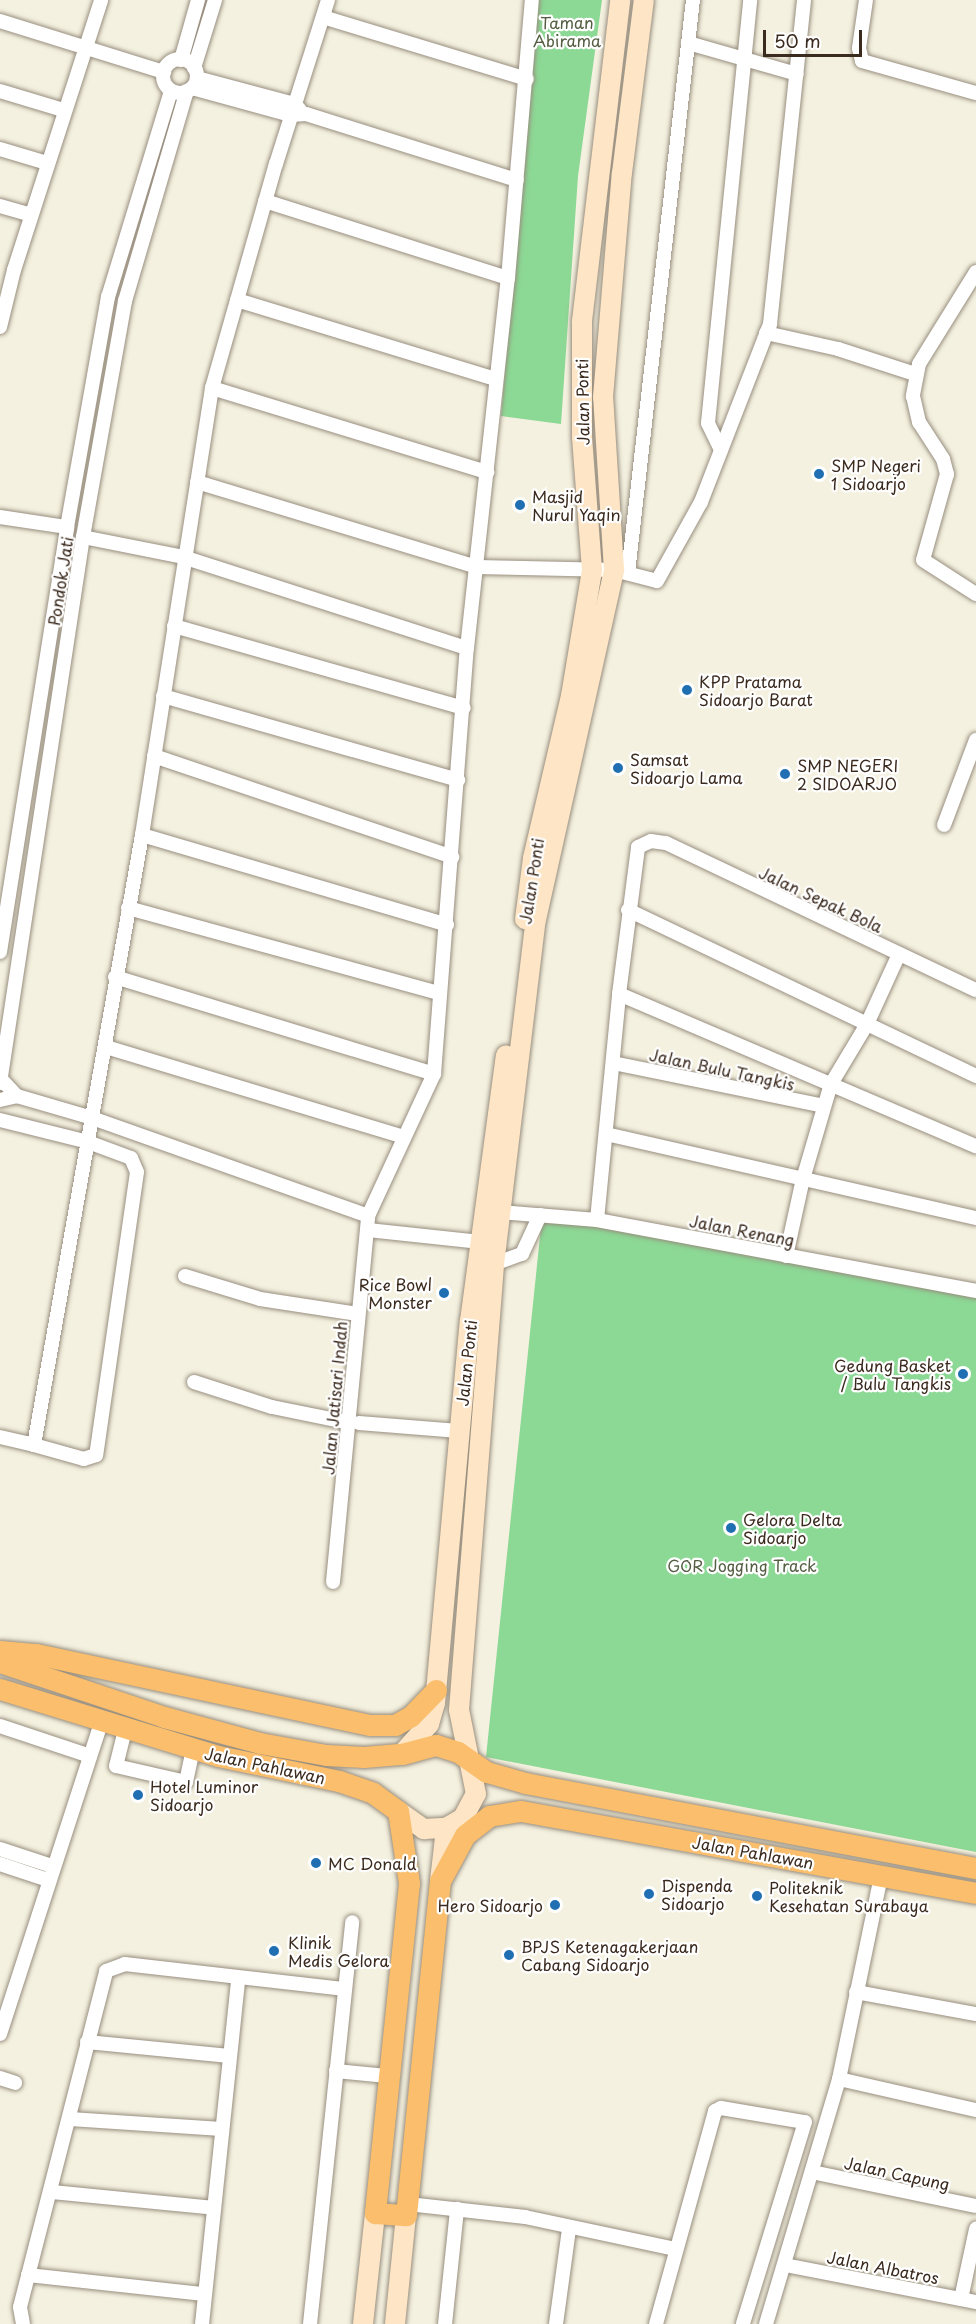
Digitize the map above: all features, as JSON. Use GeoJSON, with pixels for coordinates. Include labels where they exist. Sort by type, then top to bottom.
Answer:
{"type":"FeatureCollection","features":[{"type":"Feature","properties":{"kind":"main road","name":"Jalan Ponti"},"geometry":{"type":"LineString","coordinates":[[470,1763],[459,1710],[480,1321],[480,1242],[533,858],[571,696],[592,570],[582,436],[582,321],[620,0]]}},
{"type":"Feature","properties":{"kind":"main road","name":"Jalan Ponti"},"geometry":{"type":"LineString","coordinates":[[402,1754],[429,1724],[436,1690],[459,1431],[480,1321],[494,1264],[535,924],[621,571],[603,397],[622,173],[644,0]]}},
{"type":"Feature","properties":{"kind":"main road"},"geometry":{"type":"LineString","coordinates":[[0,1651],[36,1654],[370,1725],[395,1725],[411,1716],[436,1690]]}},
{"type":"Feature","properties":{"kind":"main road","name":"Jalan Pahlawan"},"geometry":{"type":"LineString","coordinates":[[0,1662],[164,1717],[260,1743],[326,1755],[402,1754],[436,1745],[458,1752],[470,1763],[525,1783],[976,1868]]}},
{"type":"Feature","properties":{"kind":"main road","name":"Jalan Pahlawan"},"geometry":{"type":"LineString","coordinates":[[0,1689],[102,1723],[193,1749],[339,1781],[373,1793],[424,1829],[456,1831],[489,1816],[521,1811],[976,1893]]}},
{"type":"Feature","properties":{"kind":"main road"},"geometry":{"type":"LineString","coordinates":[[395,2324],[441,1881],[456,1831],[473,1803],[476,1785],[470,1763]]}},
{"type":"Feature","properties":{"kind":"main road"},"geometry":{"type":"LineString","coordinates":[[363,2324],[387,2076],[410,1883],[398,1811]]}},
{"type":"Feature","properties":{"kind":"main road"},"geometry":{"type":"LineString","coordinates":[[375,2213],[407,2209]]}},
{"type":"Feature","properties":{"kind":"street"},"geometry":{"type":"LineString","coordinates":[[0,327],[7,268],[31,215],[63,110],[101,0]]}},
{"type":"Feature","properties":{"kind":"street"},"geometry":{"type":"LineString","coordinates":[[193,81],[180,60],[198,0]]}},
{"type":"Feature","properties":{"kind":"street","name":"Pondok Jati"},"geometry":{"type":"LineString","coordinates":[[0,1080],[96,454],[125,300],[193,81],[215,0]]}},
{"type":"Feature","properties":{"kind":"street"},"geometry":{"type":"LineString","coordinates":[[34,1445],[142,836],[183,557],[212,388],[265,201],[328,0]]}},
{"type":"Feature","properties":{"kind":"street"},"geometry":{"type":"LineString","coordinates":[[116,977],[434,1074],[467,648],[508,278],[527,79],[532,0]]}},
{"type":"Feature","properties":{"kind":"street"},"geometry":{"type":"LineString","coordinates":[[621,571],[693,0]]}},
{"type":"Feature","properties":{"kind":"street"},"geometry":{"type":"LineString","coordinates":[[721,450],[708,423],[746,59],[750,0]]}},
{"type":"Feature","properties":{"kind":"street"},"geometry":{"type":"LineString","coordinates":[[197,482],[477,567],[621,571],[657,581],[701,502],[766,333],[788,177],[804,0]]}},
{"type":"Feature","properties":{"kind":"street"},"geometry":{"type":"LineString","coordinates":[[866,0],[859,48],[862,61],[976,93]]}},
{"type":"Feature","properties":{"kind":"street"},"geometry":{"type":"LineString","coordinates":[[324,17],[527,79]]}},
{"type":"Feature","properties":{"kind":"street"},"geometry":{"type":"LineString","coordinates":[[0,21],[164,72]]}},
{"type":"Feature","properties":{"kind":"street"},"geometry":{"type":"LineString","coordinates":[[688,43],[796,74]]}},
{"type":"Feature","properties":{"kind":"street"},"geometry":{"type":"LineString","coordinates":[[180,60],[170,63],[164,72],[164,82],[171,91],[193,81],[517,180]]}},
{"type":"Feature","properties":{"kind":"street"},"geometry":{"type":"LineString","coordinates":[[0,91],[63,110]]}},
{"type":"Feature","properties":{"kind":"street","name":"Pondok Jati"},"geometry":{"type":"LineString","coordinates":[[0,952],[67,527],[108,297],[171,91]]}},
{"type":"Feature","properties":{"kind":"street"},"geometry":{"type":"LineString","coordinates":[[0,149],[47,163]]}},
{"type":"Feature","properties":{"kind":"street"},"geometry":{"type":"LineString","coordinates":[[265,201],[508,278]]}},
{"type":"Feature","properties":{"kind":"street"},"geometry":{"type":"LineString","coordinates":[[0,206],[31,215]]}},
{"type":"Feature","properties":{"kind":"street"},"geometry":{"type":"LineString","coordinates":[[976,272],[915,374],[913,396],[920,422],[943,459],[947,474],[923,560],[976,594]]}},
{"type":"Feature","properties":{"kind":"street"},"geometry":{"type":"LineString","coordinates":[[237,300],[496,380]]}},
{"type":"Feature","properties":{"kind":"street"},"geometry":{"type":"LineString","coordinates":[[766,333],[838,349],[915,374]]}},
{"type":"Feature","properties":{"kind":"street"},"geometry":{"type":"LineString","coordinates":[[212,388],[487,472]]}},
{"type":"Feature","properties":{"kind":"street"},"geometry":{"type":"LineString","coordinates":[[80,452],[96,454]]}},
{"type":"Feature","properties":{"kind":"street"},"geometry":{"type":"LineString","coordinates":[[0,516],[67,527]]}},
{"type":"Feature","properties":{"kind":"street"},"geometry":{"type":"LineString","coordinates":[[83,537],[183,557],[467,648]]}},
{"type":"Feature","properties":{"kind":"street"},"geometry":{"type":"LineString","coordinates":[[174,626],[464,708]]}},
{"type":"Feature","properties":{"kind":"street"},"geometry":{"type":"LineString","coordinates":[[163,696],[458,780]]}},
{"type":"Feature","properties":{"kind":"street"},"geometry":{"type":"LineString","coordinates":[[944,825],[976,740]]}},
{"type":"Feature","properties":{"kind":"street"},"geometry":{"type":"LineString","coordinates":[[154,756],[452,857]]}},
{"type":"Feature","properties":{"kind":"street"},"geometry":{"type":"LineString","coordinates":[[142,836],[447,925]]}},
{"type":"Feature","properties":{"kind":"street","name":"Jalan Sepak Bola"},"geometry":{"type":"LineString","coordinates":[[628,910],[638,847],[651,841],[666,843],[976,990]]}},
{"type":"Feature","properties":{"kind":"street"},"geometry":{"type":"LineString","coordinates":[[128,908],[439,993]]}},
{"type":"Feature","properties":{"kind":"street"},"geometry":{"type":"LineString","coordinates":[[597,1220],[628,910],[976,1076]]}},
{"type":"Feature","properties":{"kind":"street"},"geometry":{"type":"LineString","coordinates":[[786,1256],[803,1179],[831,1084],[867,1024],[899,954]]}},
{"type":"Feature","properties":{"kind":"street"},"geometry":{"type":"LineString","coordinates":[[619,994],[976,1146]]}},
{"type":"Feature","properties":{"kind":"street"},"geometry":{"type":"LineString","coordinates":[[106,1047],[404,1137]]}},
{"type":"Feature","properties":{"kind":"street","name":"Jalan Bulu Tangkis"},"geometry":{"type":"LineString","coordinates":[[613,1063],[824,1106]]}},
{"type":"Feature","properties":{"kind":"street","name":"Jalan Jatisari Indah"},"geometry":{"type":"LineString","coordinates":[[333,1582],[353,1423],[358,1314],[368,1223],[404,1137],[434,1074]]}},
{"type":"Feature","properties":{"kind":"street"},"geometry":{"type":"LineString","coordinates":[[0,1080],[17,1096],[92,1118],[368,1223],[480,1242]]}},
{"type":"Feature","properties":{"kind":"street"},"geometry":{"type":"LineString","coordinates":[[0,1100],[17,1096]]}},
{"type":"Feature","properties":{"kind":"street"},"geometry":{"type":"LineString","coordinates":[[0,1120],[88,1142],[131,1158],[137,1172],[96,1455],[84,1459],[0,1437]]}},
{"type":"Feature","properties":{"kind":"street"},"geometry":{"type":"LineString","coordinates":[[606,1134],[976,1218]]}},
{"type":"Feature","properties":{"kind":"street","name":"Jalan Renang"},"geometry":{"type":"LineString","coordinates":[[500,1212],[597,1220],[976,1292]]}},
{"type":"Feature","properties":{"kind":"street"},"geometry":{"type":"LineString","coordinates":[[494,1264],[522,1254],[540,1215]]}},
{"type":"Feature","properties":{"kind":"street"},"geometry":{"type":"LineString","coordinates":[[185,1276],[260,1299],[358,1314]]}},
{"type":"Feature","properties":{"kind":"street"},"geometry":{"type":"LineString","coordinates":[[194,1382],[272,1407],[353,1423],[459,1431]]}},
{"type":"Feature","properties":{"kind":"street"},"geometry":{"type":"LineString","coordinates":[[0,2034],[52,1866],[102,1723]]}},
{"type":"Feature","properties":{"kind":"street"},"geometry":{"type":"LineString","coordinates":[[0,1726],[90,1756]]}},
{"type":"Feature","properties":{"kind":"street"},"geometry":{"type":"LineString","coordinates":[[126,1730],[116,1766],[186,1782],[193,1749]]}},
{"type":"Feature","properties":{"kind":"street"},"geometry":{"type":"LineString","coordinates":[[0,1849],[52,1866]]}},
{"type":"Feature","properties":{"kind":"street"},"geometry":{"type":"LineString","coordinates":[[0,1864],[48,1880]]}},
{"type":"Feature","properties":{"kind":"street"},"geometry":{"type":"LineString","coordinates":[[766,2324],[839,2079],[881,1876]]}},
{"type":"Feature","properties":{"kind":"street"},"geometry":{"type":"LineString","coordinates":[[310,2324],[352,1922]]}},
{"type":"Feature","properties":{"kind":"street"},"geometry":{"type":"LineString","coordinates":[[23,2324],[20,2307],[52,2192],[102,1978],[113,1965],[125,1964],[238,1982],[343,1992]]}},
{"type":"Feature","properties":{"kind":"street"},"geometry":{"type":"LineString","coordinates":[[202,2324],[238,1982]]}},
{"type":"Feature","properties":{"kind":"street"},"geometry":{"type":"LineString","coordinates":[[856,1992],[976,2014]]}},
{"type":"Feature","properties":{"kind":"street"},"geometry":{"type":"LineString","coordinates":[[87,2042],[229,2056]]}},
{"type":"Feature","properties":{"kind":"street"},"geometry":{"type":"LineString","coordinates":[[336,2071],[387,2076]]}},
{"type":"Feature","properties":{"kind":"street"},"geometry":{"type":"LineString","coordinates":[[0,2078],[15,2083]]}},
{"type":"Feature","properties":{"kind":"street"},"geometry":{"type":"LineString","coordinates":[[839,2079],[976,2110]]}},
{"type":"Feature","properties":{"kind":"street"},"geometry":{"type":"LineString","coordinates":[[656,2324],[715,2111],[721,2108],[803,2120],[805,2127],[743,2324]]}},
{"type":"Feature","properties":{"kind":"street"},"geometry":{"type":"LineString","coordinates":[[70,2119],[222,2129]]}},
{"type":"Feature","properties":{"kind":"street","name":"Jalan Capung"},"geometry":{"type":"LineString","coordinates":[[812,2172],[976,2206]]}},
{"type":"Feature","properties":{"kind":"street"},"geometry":{"type":"LineString","coordinates":[[52,2192],[214,2208]]}},
{"type":"Feature","properties":{"kind":"street"},"geometry":{"type":"LineString","coordinates":[[407,2209],[457,2209],[525,2217],[569,2229],[675,2249]]}},
{"type":"Feature","properties":{"kind":"street"},"geometry":{"type":"LineString","coordinates":[[445,2324],[457,2209]]}},
{"type":"Feature","properties":{"kind":"street"},"geometry":{"type":"LineString","coordinates":[[556,2324],[569,2229]]}},
{"type":"Feature","properties":{"kind":"street"},"geometry":{"type":"LineString","coordinates":[[961,2299],[976,2229]]}},
{"type":"Feature","properties":{"kind":"street","name":"Jalan Albatros"},"geometry":{"type":"LineString","coordinates":[[784,2265],[976,2302]]}},
{"type":"Feature","properties":{"kind":"street"},"geometry":{"type":"LineString","coordinates":[[28,2275],[204,2294]]}},
{"type":"Feature","properties":{"kind":"green space","name":"Taman Abirama"},"geometry":{"type":"Polygon","coordinates":[[[538,0],[602,0],[578,176],[561,424],[501,416],[538,0]]]}},
{"type":"Feature","properties":{"kind":"green space","name":"GOR Jogging Track"},"geometry":{"type":"Polygon","coordinates":[[[542,1217],[976,1291],[976,1852],[486,1757],[542,1217]]]}},
{"type":"Feature","properties":{"kind":"place","name":"SMP Negeri 1 Sidoarjo"},"geometry":{"type":"Point","coordinates":[819,474]}},
{"type":"Feature","properties":{"kind":"place","name":"Masjid Nurul Yaqin"},"geometry":{"type":"Point","coordinates":[520,505]}},
{"type":"Feature","properties":{"kind":"place","name":"KPP Pratama Sidoarjo Barat"},"geometry":{"type":"Point","coordinates":[687,690]}},
{"type":"Feature","properties":{"kind":"place","name":"Samsat Sidoarjo Lama"},"geometry":{"type":"Point","coordinates":[618,768]}},
{"type":"Feature","properties":{"kind":"place","name":"SMP NEGERI 2 SIDOARJO"},"geometry":{"type":"Point","coordinates":[785,774]}},
{"type":"Feature","properties":{"kind":"place","name":"Rice Bowl Monster"},"geometry":{"type":"Point","coordinates":[444,1293]}},
{"type":"Feature","properties":{"kind":"place","name":"Gedung Basket / Bulu Tangkis"},"geometry":{"type":"Point","coordinates":[963,1374]}},
{"type":"Feature","properties":{"kind":"place","name":"Gelora Delta Sidoarjo"},"geometry":{"type":"Point","coordinates":[731,1528]}},
{"type":"Feature","properties":{"kind":"place","name":"Hotel Luminor Sidoarjo"},"geometry":{"type":"Point","coordinates":[138,1795]}},
{"type":"Feature","properties":{"kind":"place","name":"MC Donald"},"geometry":{"type":"Point","coordinates":[316,1863]}},
{"type":"Feature","properties":{"kind":"place","name":"Dispenda Sidoarjo"},"geometry":{"type":"Point","coordinates":[649,1894]}},
{"type":"Feature","properties":{"kind":"place","name":"Politeknik Kesehatan Surabaya"},"geometry":{"type":"Point","coordinates":[757,1896]}},
{"type":"Feature","properties":{"kind":"place","name":"Hero Sidoarjo"},"geometry":{"type":"Point","coordinates":[555,1905]}},
{"type":"Feature","properties":{"kind":"place","name":"Klinik Medis Gelora"},"geometry":{"type":"Point","coordinates":[274,1951]}},
{"type":"Feature","properties":{"kind":"place","name":"BPJS Ketenagakerjaan Cabang Sidoarjo"},"geometry":{"type":"Point","coordinates":[509,1955]}}]}
